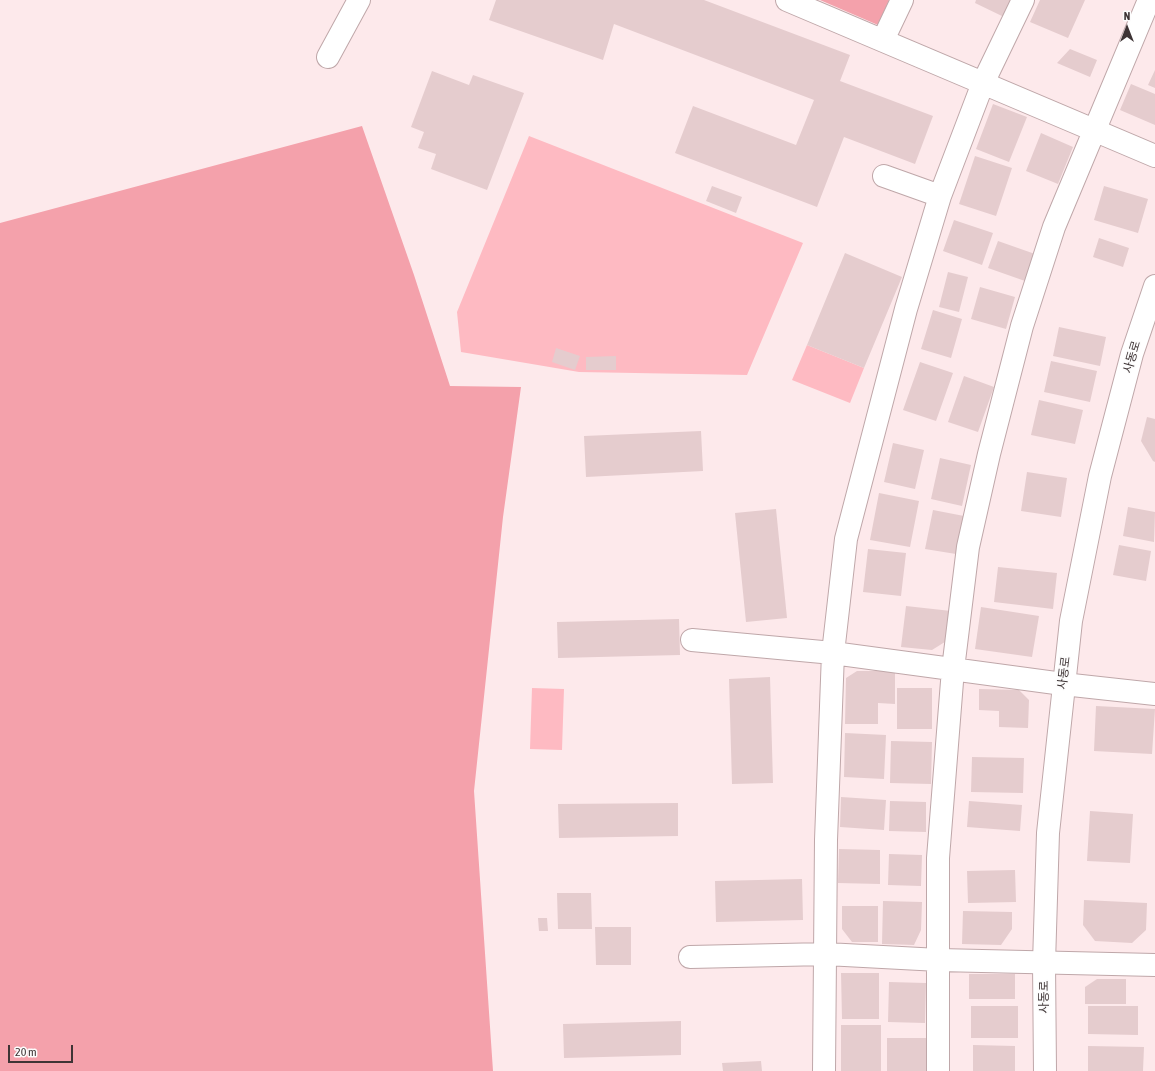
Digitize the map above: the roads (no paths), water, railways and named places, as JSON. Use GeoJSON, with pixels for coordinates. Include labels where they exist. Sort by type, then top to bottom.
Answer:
{"type":"FeatureCollection","features":[{"type":"Feature","properties":{"kind":"street"},"geometry":{"type":"LineString","coordinates":[[328,57],[359,0]]}},
{"type":"Feature","properties":{"kind":"street"},"geometry":{"type":"LineString","coordinates":[[787,0],[1155,156]]}},
{"type":"Feature","properties":{"kind":"street"},"geometry":{"type":"LineString","coordinates":[[883,40],[902,0]]}},
{"type":"Feature","properties":{"kind":"street"},"geometry":{"type":"LineString","coordinates":[[824,1071],[826,840],[833,653],[846,539],[906,309],[940,196],[983,83],[1023,0]]}},
{"type":"Feature","properties":{"kind":"street"},"geometry":{"type":"LineString","coordinates":[[938,1071],[938,858],[953,669],[968,547],[991,446],[1022,326],[1054,227],[1150,0]]}},
{"type":"Feature","properties":{"kind":"street"},"geometry":{"type":"LineString","coordinates":[[884,176],[940,196]]}},
{"type":"Feature","properties":{"kind":"street","name":"사동로"},"geometry":{"type":"LineString","coordinates":[[1045,1071],[1044,963],[1048,833],[1070,621],[1100,476],[1132,354],[1155,286]]}},
{"type":"Feature","properties":{"kind":"street"},"geometry":{"type":"LineString","coordinates":[[692,640],[833,653],[1063,684],[1155,694]]}},
{"type":"Feature","properties":{"kind":"street"},"geometry":{"type":"LineString","coordinates":[[690,957],[826,954],[939,960],[1155,965]]}}]}
